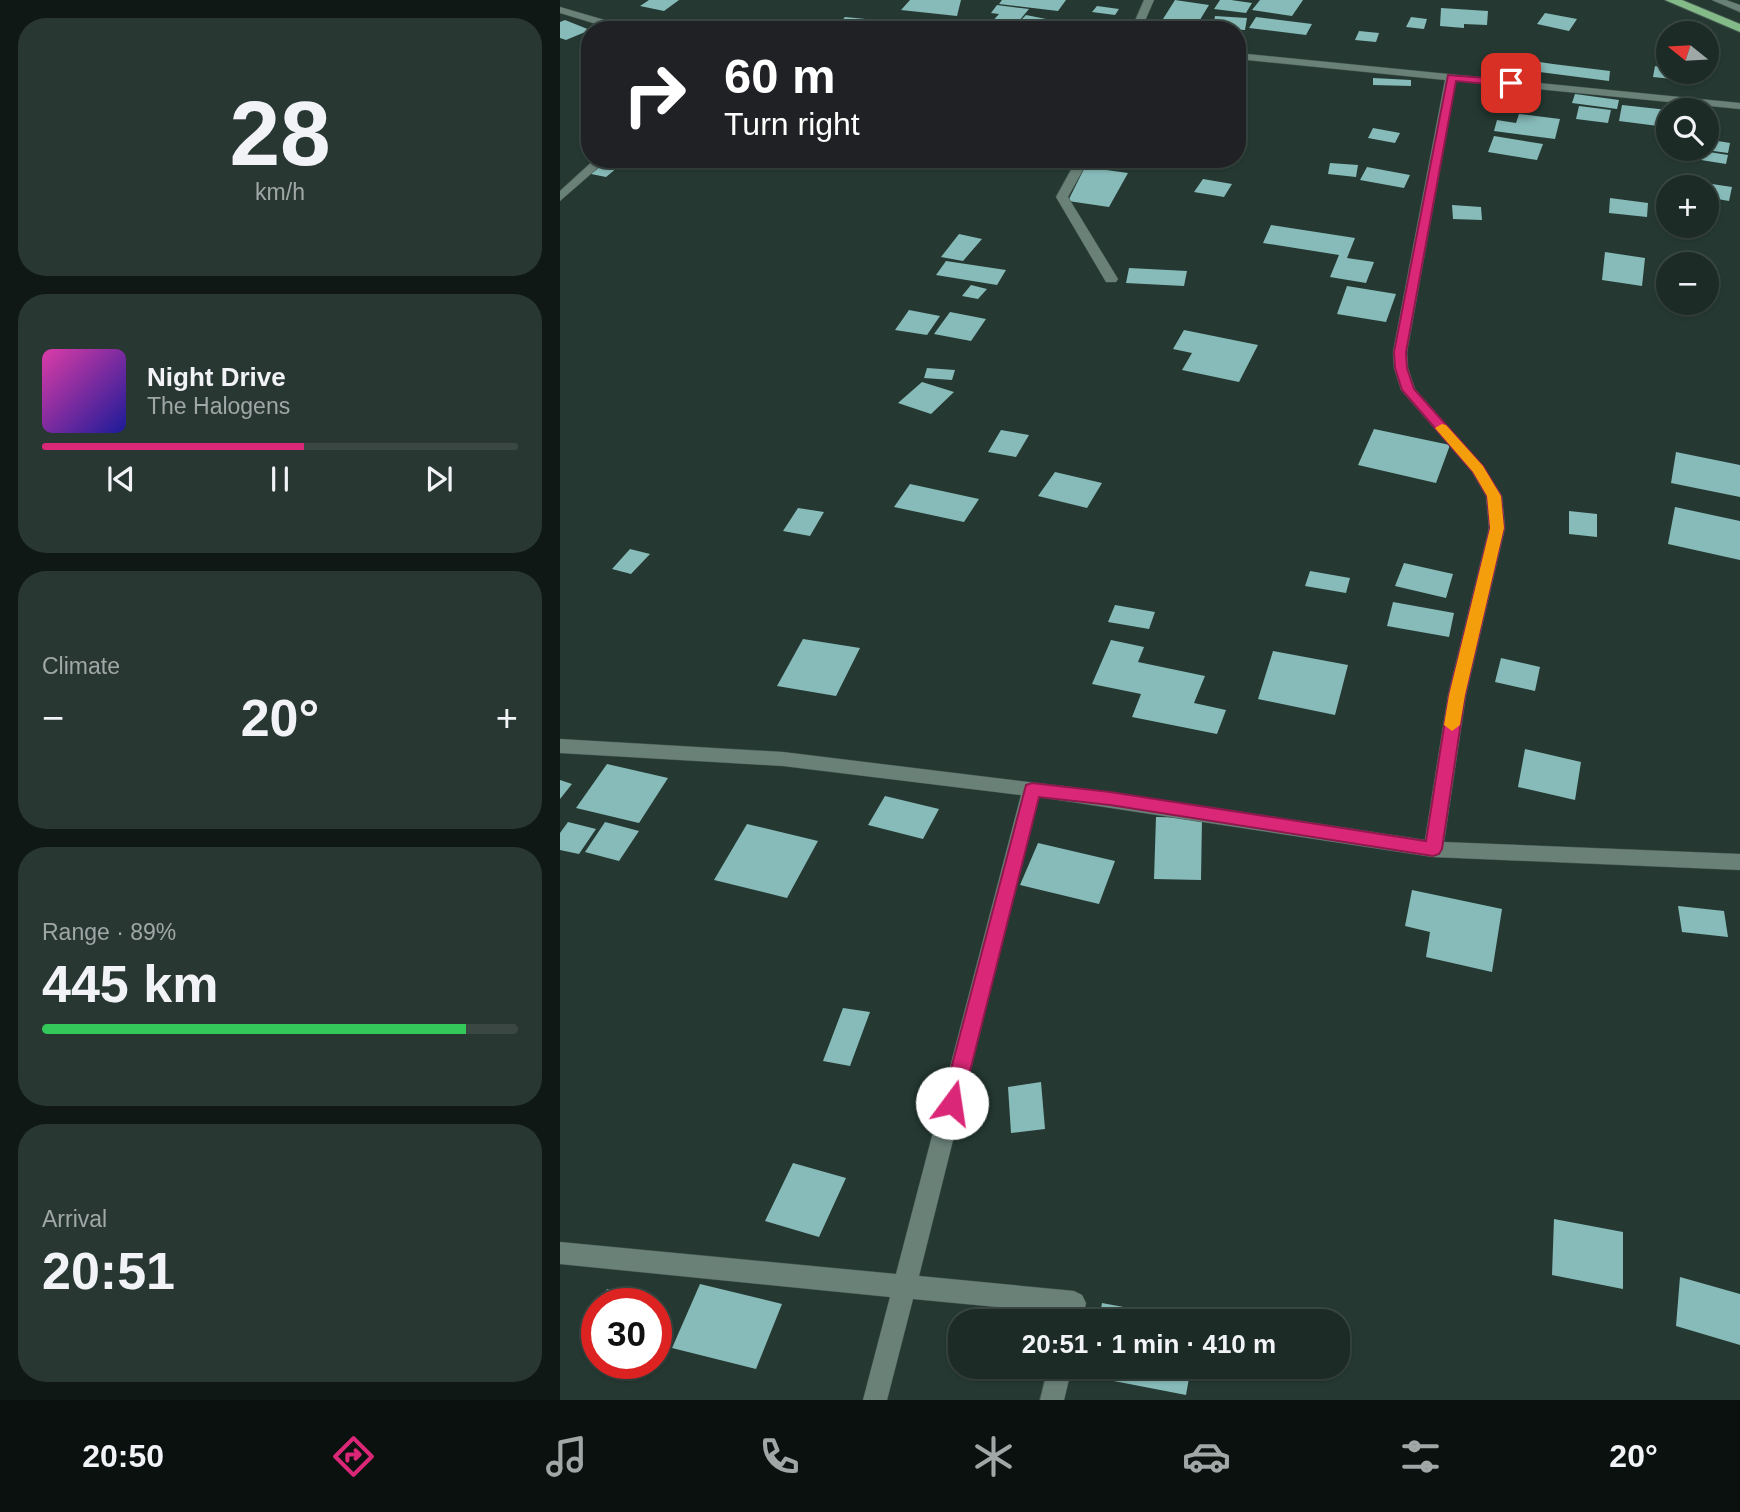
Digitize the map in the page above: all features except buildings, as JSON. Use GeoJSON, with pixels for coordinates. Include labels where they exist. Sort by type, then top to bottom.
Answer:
{"type":"FeatureCollection","features":[{"type":"Feature","properties":{"kind":"highway"},"geometry":{"type":"LineString","coordinates":[[1671,0],[1740,28]]}},
{"type":"Feature","properties":{"kind":"street"},"geometry":{"type":"LineString","coordinates":[[1140,21],[1149,0]]}},
{"type":"Feature","properties":{"kind":"street"},"geometry":{"type":"LineString","coordinates":[[1717,0],[1740,9]]}},
{"type":"Feature","properties":{"kind":"street"},"geometry":{"type":"LineString","coordinates":[[563,13],[594,21]]}},
{"type":"Feature","properties":{"kind":"street"},"geometry":{"type":"LineString","coordinates":[[1246,57],[1740,106]]}},
{"type":"Feature","properties":{"kind":"street"},"geometry":{"type":"LineString","coordinates":[[1433,849],[1457,695],[1497,528],[1494,496],[1478,469],[1408,390],[1401,368],[1400,352],[1451,78]]}},
{"type":"Feature","properties":{"kind":"street"},"geometry":{"type":"LineString","coordinates":[[560,197],[592,168]]}},
{"type":"Feature","properties":{"kind":"street"},"geometry":{"type":"LineString","coordinates":[[1078,168],[1062,197],[1111,279]]}},
{"type":"Feature","properties":{"kind":"street"},"geometry":{"type":"LineString","coordinates":[[560,746],[783,759],[1110,799],[1433,849],[1740,862]]}},
{"type":"Feature","properties":{"kind":"street"},"geometry":{"type":"LineString","coordinates":[[875,1400],[1032,789]]}},
{"type":"Feature","properties":{"kind":"street"},"geometry":{"type":"LineString","coordinates":[[560,1254],[1074,1304],[1073,1309]]}},
{"type":"Feature","properties":{"kind":"street"},"geometry":{"type":"LineString","coordinates":[[1052,1400],[1057,1379]]}},
{"type":"Feature","properties":{"kind":"slow traffic"},"geometry":{"type":"LineString","coordinates":[[1442,428],[1478,469],[1494,496],[1497,528],[1452,725]]}},
{"type":"Feature","properties":{"kind":"route"},"geometry":{"type":"LineString","coordinates":[[952,1103],[1032,789],[1433,849],[1457,695],[1497,528],[1494,496],[1478,469],[1408,390],[1401,368],[1400,352],[1451,78],[1511,83]]}}]}
